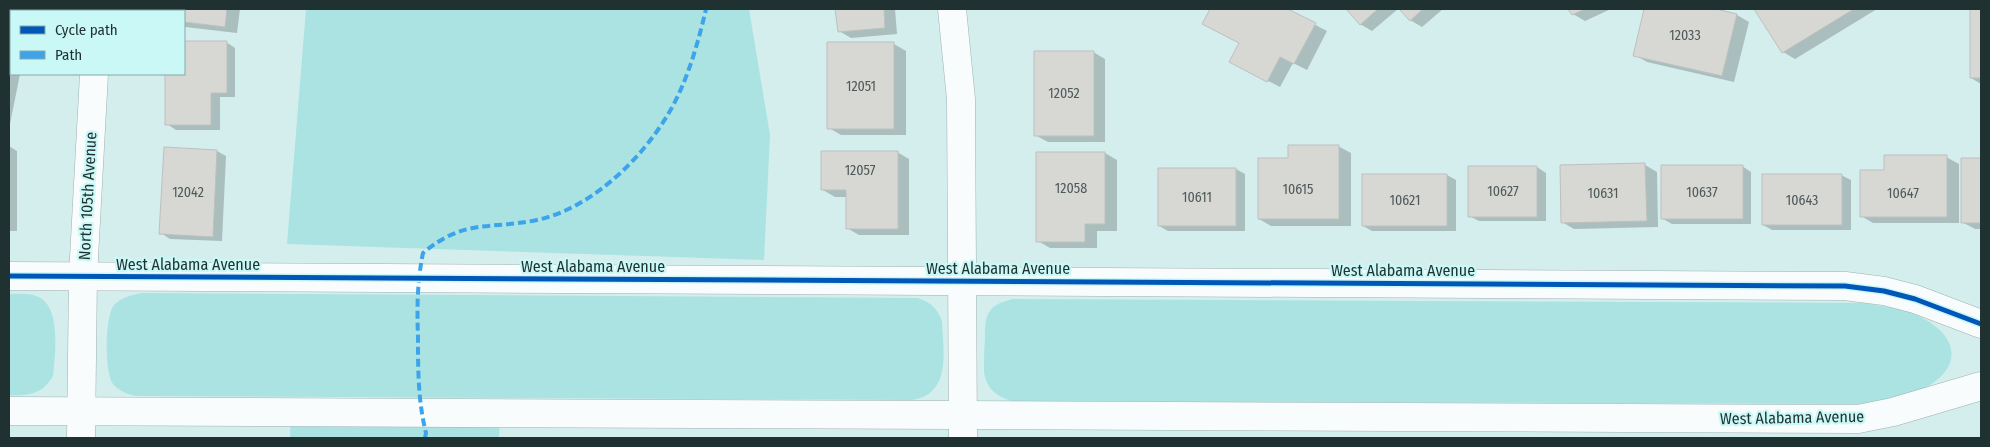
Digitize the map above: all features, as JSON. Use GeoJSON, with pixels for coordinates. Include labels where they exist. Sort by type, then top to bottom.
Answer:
{"type":"FeatureCollection","features":[{"type":"Feature","properties":{"kind":"street"},"geometry":{"type":"LineString","coordinates":[[952,9],[961,99],[964,280],[963,426]]}},
{"type":"Feature","properties":{"kind":"street","name":"North 105th Avenue"},"geometry":{"type":"LineString","coordinates":[[81,438],[83,276],[94,75]]}},
{"type":"Feature","properties":{"kind":"street","name":"West Alabama Avenue"},"geometry":{"type":"LineString","coordinates":[[9,276],[1845,286],[1884,290],[1915,299],[1981,324]]}},
{"type":"Feature","properties":{"kind":"street","name":"West Alabama Avenue"},"geometry":{"type":"LineString","coordinates":[[9,411],[963,426],[1858,419],[1893,412],[1981,386]]}},
{"type":"Feature","properties":{"kind":"shaded area"},"geometry":{"type":"Polygon","coordinates":[[[306,9],[749,9],[770,135],[764,260],[287,244],[306,9]]]}},
{"type":"Feature","properties":{"kind":"shaded area"},"geometry":{"type":"Polygon","coordinates":[[[142,293],[918,298],[933,306],[942,321],[942,370],[934,389],[925,396],[912,400],[136,396],[118,389],[110,378],[107,357],[107,332],[114,305],[124,298],[142,293]]]}},
{"type":"Feature","properties":{"kind":"shaded area"},"geometry":{"type":"Polygon","coordinates":[[[9,294],[36,296],[44,301],[50,309],[53,319],[55,344],[53,376],[45,387],[34,393],[9,395],[9,294]]]}},
{"type":"Feature","properties":{"kind":"shaded area"},"geometry":{"type":"Polygon","coordinates":[[[1013,299],[1863,303],[1904,311],[1928,321],[1946,337],[1950,346],[1951,356],[1949,366],[1930,385],[1894,399],[1872,404],[1012,401],[997,394],[987,383],[984,372],[984,360],[986,323],[989,312],[998,304],[1013,299]]]}},
{"type":"Feature","properties":{"kind":"shaded area"},"geometry":{"type":"Polygon","coordinates":[[[291,411],[500,412],[499,438],[290,438],[291,411]]]}},
{"type":"Feature","properties":{"kind":"building"},"geometry":{"type":"Polygon","coordinates":[[[9,9],[25,9],[10,10],[9,14],[9,9]]]}},
{"type":"Feature","properties":{"kind":"building"},"geometry":{"type":"Polygon","coordinates":[[[227,9],[225,27],[185,22],[185,10],[172,10],[227,9]]]}},
{"type":"Feature","properties":{"kind":"building"},"geometry":{"type":"Polygon","coordinates":[[[835,9],[884,9],[885,28],[838,32],[835,9]]]}},
{"type":"Feature","properties":{"kind":"building"},"geometry":{"type":"Polygon","coordinates":[[[1210,9],[1288,9],[1316,23],[1294,64],[1280,57],[1267,82],[1229,62],[1239,43],[1202,24],[1210,9]]]}},
{"type":"Feature","properties":{"kind":"building"},"geometry":{"type":"Polygon","coordinates":[[[1346,9],[1378,9],[1360,25],[1346,9]]]}},
{"type":"Feature","properties":{"kind":"building"},"geometry":{"type":"Polygon","coordinates":[[[1399,9],[1423,9],[1410,21],[1399,9]]]}},
{"type":"Feature","properties":{"kind":"building"},"geometry":{"type":"Polygon","coordinates":[[[1568,9],[1585,9],[1572,15],[1568,9]]]}},
{"type":"Feature","properties":{"kind":"building"},"geometry":{"type":"Polygon","coordinates":[[[1644,9],[1716,9],[1737,14],[1722,76],[1633,56],[1644,9]]]}},
{"type":"Feature","properties":{"kind":"building"},"geometry":{"type":"Polygon","coordinates":[[[1754,9],[1854,9],[1782,53],[1754,9]]]}},
{"type":"Feature","properties":{"kind":"building"},"geometry":{"type":"Polygon","coordinates":[[[1970,9],[1981,9],[1981,78],[1970,78],[1970,9]]]}},
{"type":"Feature","properties":{"kind":"building"},"geometry":{"type":"Polygon","coordinates":[[[185,41],[227,41],[227,93],[211,93],[211,125],[165,125],[165,75],[185,75],[185,41]]]}},
{"type":"Feature","properties":{"kind":"building"},"geometry":{"type":"Polygon","coordinates":[[[827,42],[894,42],[894,129],[827,129],[827,42]]]}},
{"type":"Feature","properties":{"kind":"building"},"geometry":{"type":"Polygon","coordinates":[[[1034,51],[1094,51],[1094,136],[1034,136],[1034,51]]]}},
{"type":"Feature","properties":{"kind":"building"},"geometry":{"type":"Polygon","coordinates":[[[9,57],[10,57],[10,68],[9,79],[9,57]]]}},
{"type":"Feature","properties":{"kind":"building"},"geometry":{"type":"Polygon","coordinates":[[[1288,145],[1339,145],[1339,219],[1258,219],[1258,158],[1288,158],[1288,145]]]}},
{"type":"Feature","properties":{"kind":"building"},"geometry":{"type":"Polygon","coordinates":[[[164,147],[217,150],[213,237],[159,234],[164,147]]]}},
{"type":"Feature","properties":{"kind":"building"},"geometry":{"type":"Polygon","coordinates":[[[821,151],[898,151],[898,229],[846,229],[846,190],[821,190],[821,151]]]}},
{"type":"Feature","properties":{"kind":"building"},"geometry":{"type":"Polygon","coordinates":[[[1036,152],[1105,152],[1105,224],[1085,224],[1085,242],[1036,242],[1036,152]]]}},
{"type":"Feature","properties":{"kind":"building"},"geometry":{"type":"Polygon","coordinates":[[[1884,155],[1947,155],[1947,217],[1860,217],[1860,170],[1884,170],[1884,155]]]}},
{"type":"Feature","properties":{"kind":"building"},"geometry":{"type":"Polygon","coordinates":[[[1961,158],[1981,158],[1981,223],[1961,223],[1961,158]]]}},
{"type":"Feature","properties":{"kind":"building"},"geometry":{"type":"Polygon","coordinates":[[[1645,163],[1647,221],[1561,223],[1560,165],[1645,163]]]}},
{"type":"Feature","properties":{"kind":"building"},"geometry":{"type":"Polygon","coordinates":[[[1661,165],[1743,165],[1743,219],[1661,219],[1661,165]]]}},
{"type":"Feature","properties":{"kind":"building"},"geometry":{"type":"Polygon","coordinates":[[[1468,166],[1537,166],[1537,217],[1468,217],[1468,166]]]}},
{"type":"Feature","properties":{"kind":"building"},"geometry":{"type":"Polygon","coordinates":[[[1158,168],[1236,168],[1236,226],[1158,226],[1158,168]]]}},
{"type":"Feature","properties":{"kind":"building"},"geometry":{"type":"Polygon","coordinates":[[[1362,174],[1447,174],[1447,226],[1362,226],[1362,174]]]}},
{"type":"Feature","properties":{"kind":"building"},"geometry":{"type":"Polygon","coordinates":[[[1762,174],[1842,174],[1842,225],[1762,225],[1762,174]]]}},
{"type":"Feature","properties":{"kind":"marked path"},"geometry":{"type":"LineString","coordinates":[[425,438],[426,433],[419,386],[418,317],[423,253],[452,234],[465,230],[537,220],[560,213],[582,202],[623,171],[657,131],[681,89],[689,70],[706,9]]}},
{"type":"Feature","properties":{"kind":"cycle path"},"geometry":{"type":"LineString","coordinates":[[9,276],[1845,286],[1884,291],[1915,299],[1981,324]]}}]}
